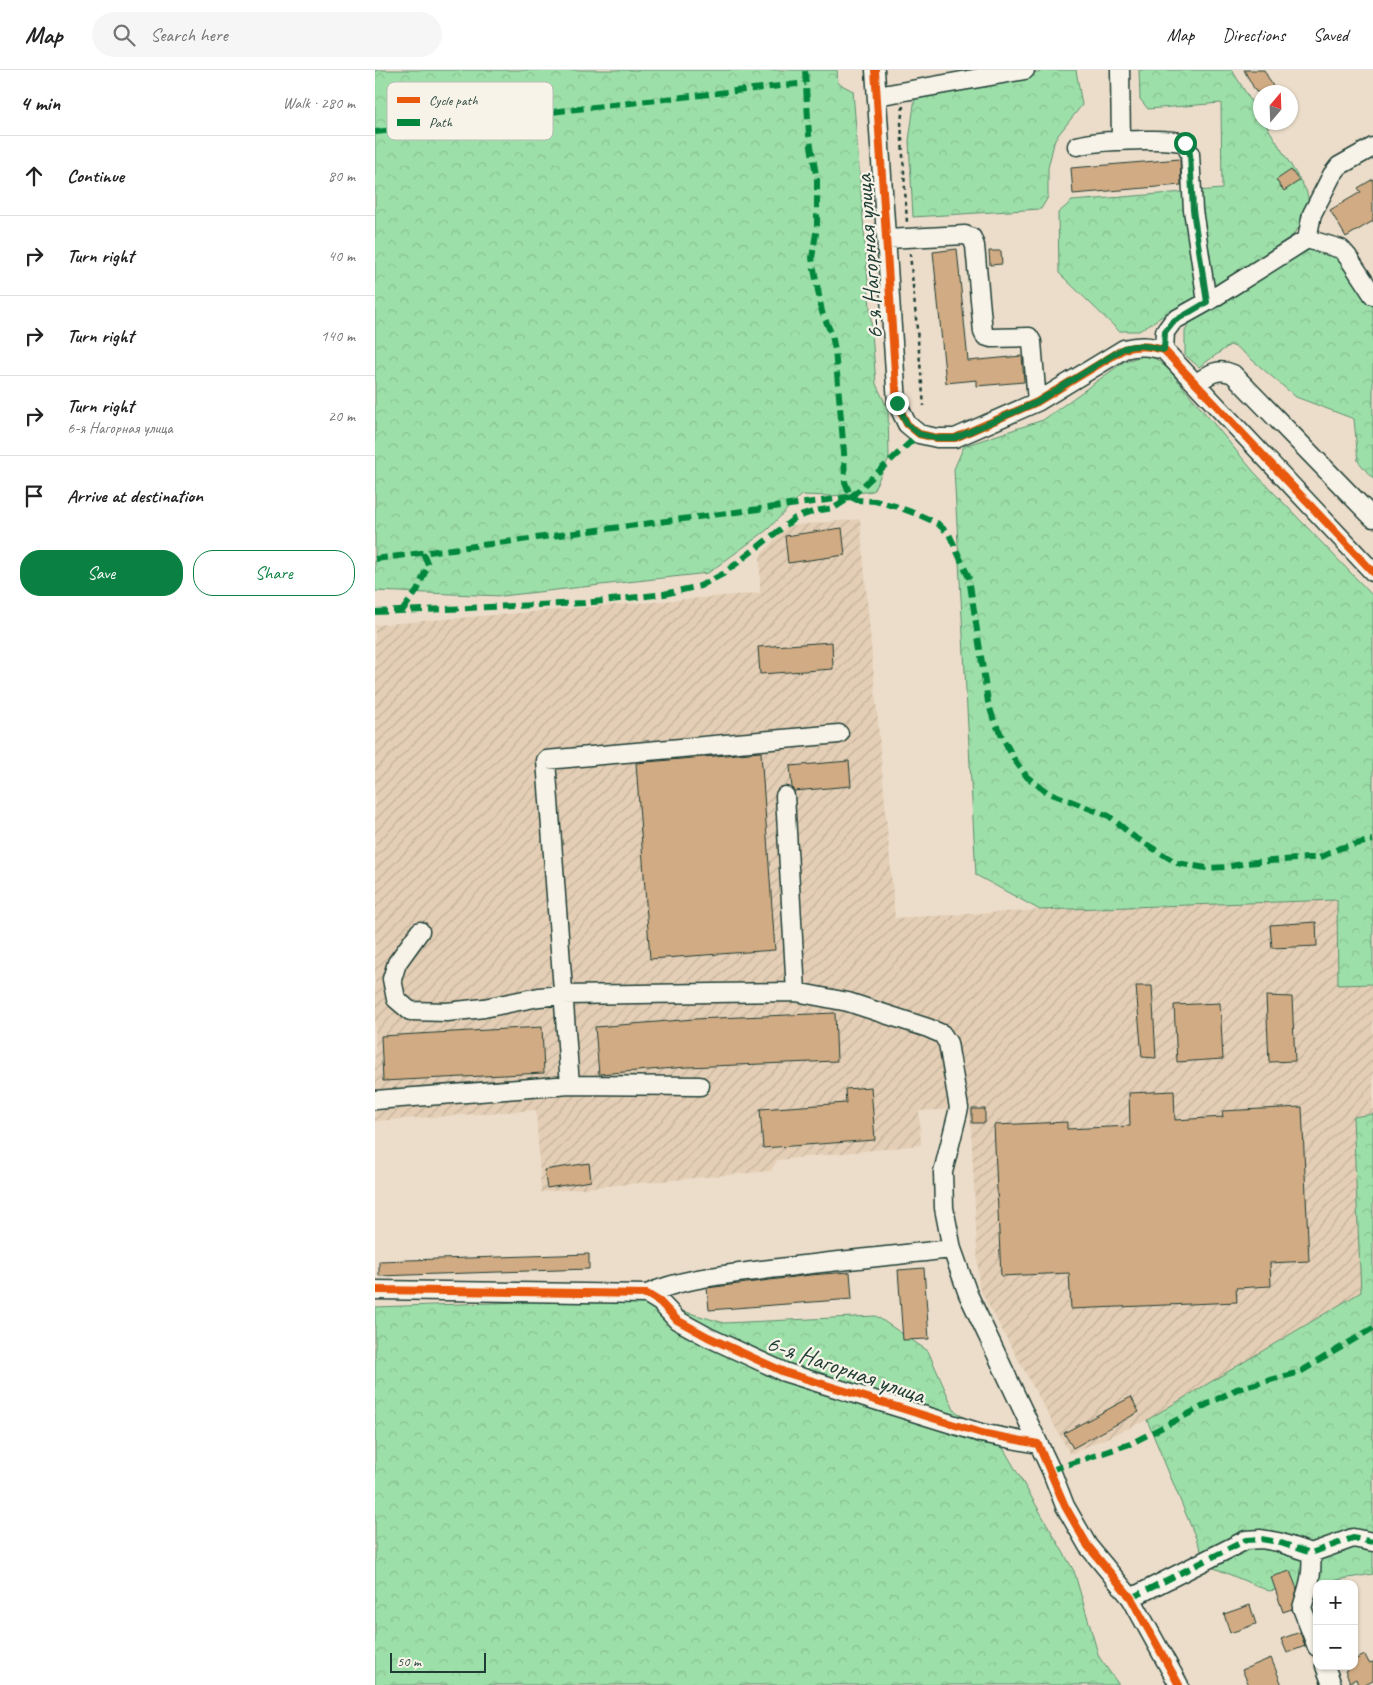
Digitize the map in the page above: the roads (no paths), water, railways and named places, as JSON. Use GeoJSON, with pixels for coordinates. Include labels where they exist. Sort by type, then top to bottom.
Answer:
{"type":"FeatureCollection","features":[{"type":"Feature","properties":{"kind":"street","name":"6-я Нагорная улица"},"geometry":{"type":"LineString","coordinates":[[875,70],[897,403],[907,424],[919,434],[937,438],[955,438],[1037,402]]}},
{"type":"Feature","properties":{"kind":"street"},"geometry":{"type":"LineString","coordinates":[[877,96],[1025,70]]}},
{"type":"Feature","properties":{"kind":"street"},"geometry":{"type":"LineString","coordinates":[[1120,70],[1121,141]]}},
{"type":"Feature","properties":{"kind":"street"},"geometry":{"type":"LineString","coordinates":[[1077,146],[1089,143],[1121,141],[1176,140],[1185,143],[1190,154],[1193,210],[1207,302]]}},
{"type":"Feature","properties":{"kind":"street"},"geometry":{"type":"LineString","coordinates":[[1164,350],[1165,332],[1173,322],[1307,239],[1312,214],[1332,175],[1339,166],[1373,147]]}},
{"type":"Feature","properties":{"kind":"street"},"geometry":{"type":"LineString","coordinates":[[887,239],[965,235],[972,238],[975,246],[983,332],[985,336],[991,338],[1029,337],[1032,342],[1037,402],[1124,348],[1136,345],[1151,346],[1164,350],[1369,560]]}},
{"type":"Feature","properties":{"kind":"street"},"geometry":{"type":"LineString","coordinates":[[1307,239],[1341,249],[1348,256],[1373,295]]}},
{"type":"Feature","properties":{"kind":"street"},"geometry":{"type":"LineString","coordinates":[[1197,384],[1210,373],[1225,371],[1233,374],[1373,518]]}},
{"type":"Feature","properties":{"kind":"street"},"geometry":{"type":"LineString","coordinates":[[570,1085],[546,760],[839,734]]}},
{"type":"Feature","properties":{"kind":"street"},"geometry":{"type":"LineString","coordinates":[[785,796],[796,992]]}},
{"type":"Feature","properties":{"kind":"street"},"geometry":{"type":"LineString","coordinates":[[420,931],[397,963],[392,979],[396,999],[411,1011],[447,1012],[484,1008],[539,997],[563,995],[796,992],[847,1002],[942,1034],[948,1043],[959,1108],[943,1172],[944,1208],[952,1249],[968,1294],[1065,1506],[1088,1546],[1131,1598],[1179,1685]]}},
{"type":"Feature","properties":{"kind":"street"},"geometry":{"type":"LineString","coordinates":[[375,1100],[570,1085],[700,1086]]}},
{"type":"Feature","properties":{"kind":"street"},"geometry":{"type":"LineString","coordinates":[[375,1290],[647,1294],[663,1287],[700,1278],[952,1249]]}},
{"type":"Feature","properties":{"kind":"street","name":"6-я Нагорная улица"},"geometry":{"type":"LineString","coordinates":[[647,1294],[659,1302],[677,1320],[708,1337],[784,1372],[981,1433],[1038,1444]]}},
{"type":"Feature","properties":{"kind":"street"},"geometry":{"type":"LineString","coordinates":[[1131,1598],[1246,1540],[1261,1538],[1311,1554],[1353,1538],[1373,1542]]}},
{"type":"Feature","properties":{"kind":"street"},"geometry":{"type":"LineString","coordinates":[[1311,1554],[1312,1568],[1309,1590],[1305,1596],[1302,1608],[1313,1637]]}},
{"type":"Feature","properties":{"kind":"street"},"geometry":{"type":"LineString","coordinates":[[1326,1670],[1332,1685]]}}]}
